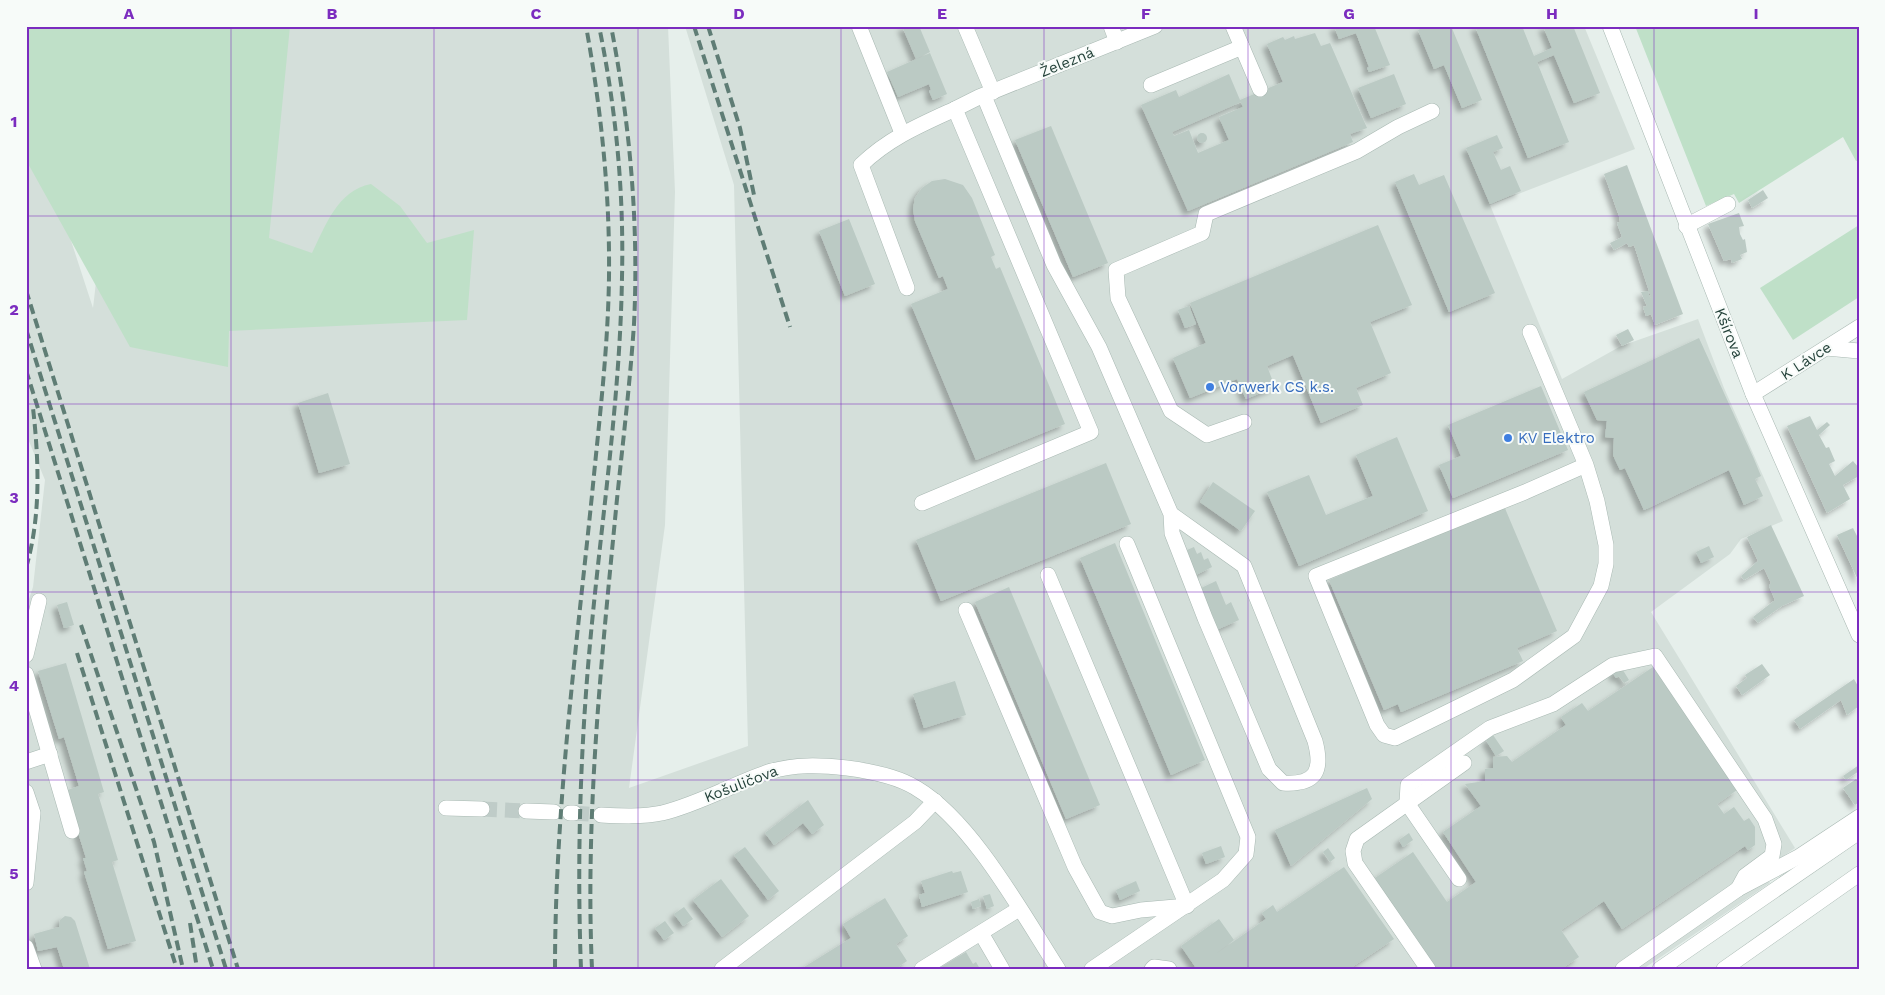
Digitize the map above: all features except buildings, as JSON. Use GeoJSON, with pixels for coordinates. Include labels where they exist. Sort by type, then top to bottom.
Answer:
{"type":"FeatureCollection","features":[{"type":"Feature","properties":{"kind":"street"},"geometry":{"type":"LineString","coordinates":[[859,26],[902,133]]}},
{"type":"Feature","properties":{"kind":"street"},"geometry":{"type":"LineString","coordinates":[[966,26],[985,95],[1054,265],[1098,347],[1171,514],[1172,533],[1205,618],[1269,769],[1283,783],[1300,784],[1315,774],[1320,760],[1315,741],[1244,566],[1171,514]]}},
{"type":"Feature","properties":{"kind":"street"},"geometry":{"type":"LineString","coordinates":[[1111,26],[1117,42]]}},
{"type":"Feature","properties":{"kind":"street","name":"Železná"},"geometry":{"type":"LineString","coordinates":[[907,288],[861,165],[875,151],[902,133],[985,95],[1155,26]]}},
{"type":"Feature","properties":{"kind":"street"},"geometry":{"type":"LineString","coordinates":[[1233,26],[1260,89]]}},
{"type":"Feature","properties":{"kind":"street","name":"Kšírova"},"geometry":{"type":"LineString","coordinates":[[1610,26],[1686,226],[1753,394],[1859,635]]}},
{"type":"Feature","properties":{"kind":"street"},"geometry":{"type":"LineString","coordinates":[[1151,85],[1242,47]]}},
{"type":"Feature","properties":{"kind":"street"},"geometry":{"type":"LineString","coordinates":[[922,503],[1091,432],[955,110]]}},
{"type":"Feature","properties":{"kind":"street"},"geometry":{"type":"LineString","coordinates":[[1244,422],[1207,435],[1171,411],[1118,298],[1116,270],[1202,233],[1206,214],[1357,151],[1398,127],[1432,111]]}},
{"type":"Feature","properties":{"kind":"street"},"geometry":{"type":"LineString","coordinates":[[1686,226],[1728,204]]}},
{"type":"Feature","properties":{"kind":"street","name":"K Lávce"},"geometry":{"type":"LineString","coordinates":[[1753,394],[1859,327]]}},
{"type":"Feature","properties":{"kind":"street"},"geometry":{"type":"LineString","coordinates":[[1530,332],[1586,465],[1597,501],[1604,536],[1606,564],[1601,586],[1574,636],[1513,680],[1395,738],[1384,735],[1377,725],[1316,576],[1525,492],[1586,465]]}},
{"type":"Feature","properties":{"kind":"street"},"geometry":{"type":"LineString","coordinates":[[1826,348],[1859,351]]}},
{"type":"Feature","properties":{"kind":"street"},"geometry":{"type":"LineString","coordinates":[[1092,969],[1223,880],[1246,854],[1248,837],[1126,544]]}},
{"type":"Feature","properties":{"kind":"street"},"geometry":{"type":"LineString","coordinates":[[1048,575],[1187,906]]}},
{"type":"Feature","properties":{"kind":"street"},"geometry":{"type":"LineString","coordinates":[[26,655],[39,601]]}},
{"type":"Feature","properties":{"kind":"street"},"geometry":{"type":"LineString","coordinates":[[966,610],[1075,867],[1100,912],[1112,916],[1141,910],[1187,906]]}},
{"type":"Feature","properties":{"kind":"street"},"geometry":{"type":"LineString","coordinates":[[1459,879],[1407,803],[1408,785],[1490,728],[1553,704],[1613,665],[1655,656],[1765,819],[1774,844],[1772,856],[1745,876],[1738,889]]}},
{"type":"Feature","properties":{"kind":"street"},"geometry":{"type":"LineString","coordinates":[[26,674],[72,831]]}},
{"type":"Feature","properties":{"kind":"street"},"geometry":{"type":"LineString","coordinates":[[26,762],[50,754]]}},
{"type":"Feature","properties":{"kind":"street"},"geometry":{"type":"LineString","coordinates":[[1428,969],[1355,862],[1353,851],[1358,838],[1464,763]]}},
{"type":"Feature","properties":{"kind":"street","name":"Košuličova"},"geometry":{"type":"LineString","coordinates":[[601,815],[629,816],[662,812],[780,768],[802,765],[854,769],[889,776],[915,787],[935,801],[969,836],[1058,969]]}},
{"type":"Feature","properties":{"kind":"street"},"geometry":{"type":"LineString","coordinates":[[26,792],[33,813],[26,883]]}},
{"type":"Feature","properties":{"kind":"street"},"geometry":{"type":"LineString","coordinates":[[730,966],[915,822],[935,801]]}},
{"type":"Feature","properties":{"kind":"street"},"geometry":{"type":"LineString","coordinates":[[446,808],[482,809]]}},
{"type":"Feature","properties":{"kind":"street"},"geometry":{"type":"LineString","coordinates":[[526,811],[554,812]]}},
{"type":"Feature","properties":{"kind":"street"},"geometry":{"type":"LineString","coordinates":[[1623,969],[1738,889],[1800,856],[1859,817]]}},
{"type":"Feature","properties":{"kind":"street"},"geometry":{"type":"LineString","coordinates":[[1660,969],[1859,832]]}},
{"type":"Feature","properties":{"kind":"street"},"geometry":{"type":"LineString","coordinates":[[1724,969],[1859,874]]}},
{"type":"Feature","properties":{"kind":"street"},"geometry":{"type":"LineString","coordinates":[[922,969],[1019,909]]}},
{"type":"Feature","properties":{"kind":"street"},"geometry":{"type":"LineString","coordinates":[[981,932],[1002,969]]}},
{"type":"Feature","properties":{"kind":"street"},"geometry":{"type":"LineString","coordinates":[[26,947],[34,969]]}},
{"type":"Feature","properties":{"kind":"street"},"geometry":{"type":"LineString","coordinates":[[1152,969],[1154,967],[1169,969]]}},
{"type":"Feature","properties":{"kind":"shaded area"},"geometry":{"type":"Polygon","coordinates":[[[128,26],[668,26],[675,192],[665,525],[629,788],[748,746],[734,185],[685,26],[1584,26],[1635,149],[1490,205],[1562,379],[1621,346],[1698,319],[1724,388],[1783,521],[1741,539],[1730,554],[1651,612],[1795,848],[1762,871],[1770,883],[1643,969],[26,969],[26,608],[33,587],[45,480],[26,434],[26,103],[93,308],[119,85],[128,26]]]}},
{"type":"Feature","properties":{"kind":"green space"},"geometry":{"type":"Polygon","coordinates":[[[26,26],[290,26],[269,238],[312,253],[328,221],[341,202],[359,188],[371,184],[400,206],[427,243],[474,230],[467,320],[229,331],[228,367],[130,347],[26,160],[26,26]]]}},
{"type":"Feature","properties":{"kind":"green space"},"geometry":{"type":"Polygon","coordinates":[[[1635,26],[1859,26],[1859,160],[1856,161],[1843,137],[1739,203],[1734,194],[1706,206],[1635,26]]]}},
{"type":"Feature","properties":{"kind":"green space"},"geometry":{"type":"Polygon","coordinates":[[[1859,225],[1859,297],[1793,340],[1760,288],[1859,225]]]}},
{"type":"Feature","properties":{"kind":"tunnel"},"geometry":{"type":"LineString","coordinates":[[482,809],[526,811]]}},
{"type":"Feature","properties":{"kind":"tunnel"},"geometry":{"type":"LineString","coordinates":[[574,813],[601,815]]}},
{"type":"Feature","properties":{"kind":"railway"},"geometry":{"type":"LineString","coordinates":[[555,969],[562,791],[605,359],[609,277],[604,151],[586,26]]}},
{"type":"Feature","properties":{"kind":"railway"},"geometry":{"type":"LineString","coordinates":[[581,969],[579,851],[583,733],[593,608],[614,419],[622,277],[622,214],[618,151],[610,88],[599,26]]}},
{"type":"Feature","properties":{"kind":"railway"},"geometry":{"type":"LineString","coordinates":[[592,969],[591,851],[596,734],[634,324],[635,287],[632,175],[618,63],[611,26]]}},
{"type":"Feature","properties":{"kind":"railway"},"geometry":{"type":"LineString","coordinates":[[694,26],[790,327]]}},
{"type":"Feature","properties":{"kind":"railway"},"geometry":{"type":"LineString","coordinates":[[708,26],[740,128],[754,195]]}},
{"type":"Feature","properties":{"kind":"railway"},"geometry":{"type":"LineString","coordinates":[[26,290],[238,969]]}},
{"type":"Feature","properties":{"kind":"railway"},"geometry":{"type":"LineString","coordinates":[[26,329],[226,969]]}},
{"type":"Feature","properties":{"kind":"railway"},"geometry":{"type":"LineString","coordinates":[[26,370],[213,969]]}},
{"type":"Feature","properties":{"kind":"railway"},"geometry":{"type":"LineString","coordinates":[[26,568],[34,529],[37,489],[37,448],[33,408]]}},
{"type":"Feature","properties":{"kind":"railway"},"geometry":{"type":"LineString","coordinates":[[81,625],[154,842],[183,969]]}},
{"type":"Feature","properties":{"kind":"railway"},"geometry":{"type":"LineString","coordinates":[[77,653],[175,963]]}},
{"type":"Feature","properties":{"kind":"railway"},"geometry":{"type":"LineString","coordinates":[[190,923],[197,969]]}},
{"type":"Feature","properties":{"kind":"place","name":"Vorwerk CS k.s."},"geometry":{"type":"Point","coordinates":[1210,387]}},
{"type":"Feature","properties":{"kind":"place","name":"KV Elektro"},"geometry":{"type":"Point","coordinates":[1508,438]}}]}
